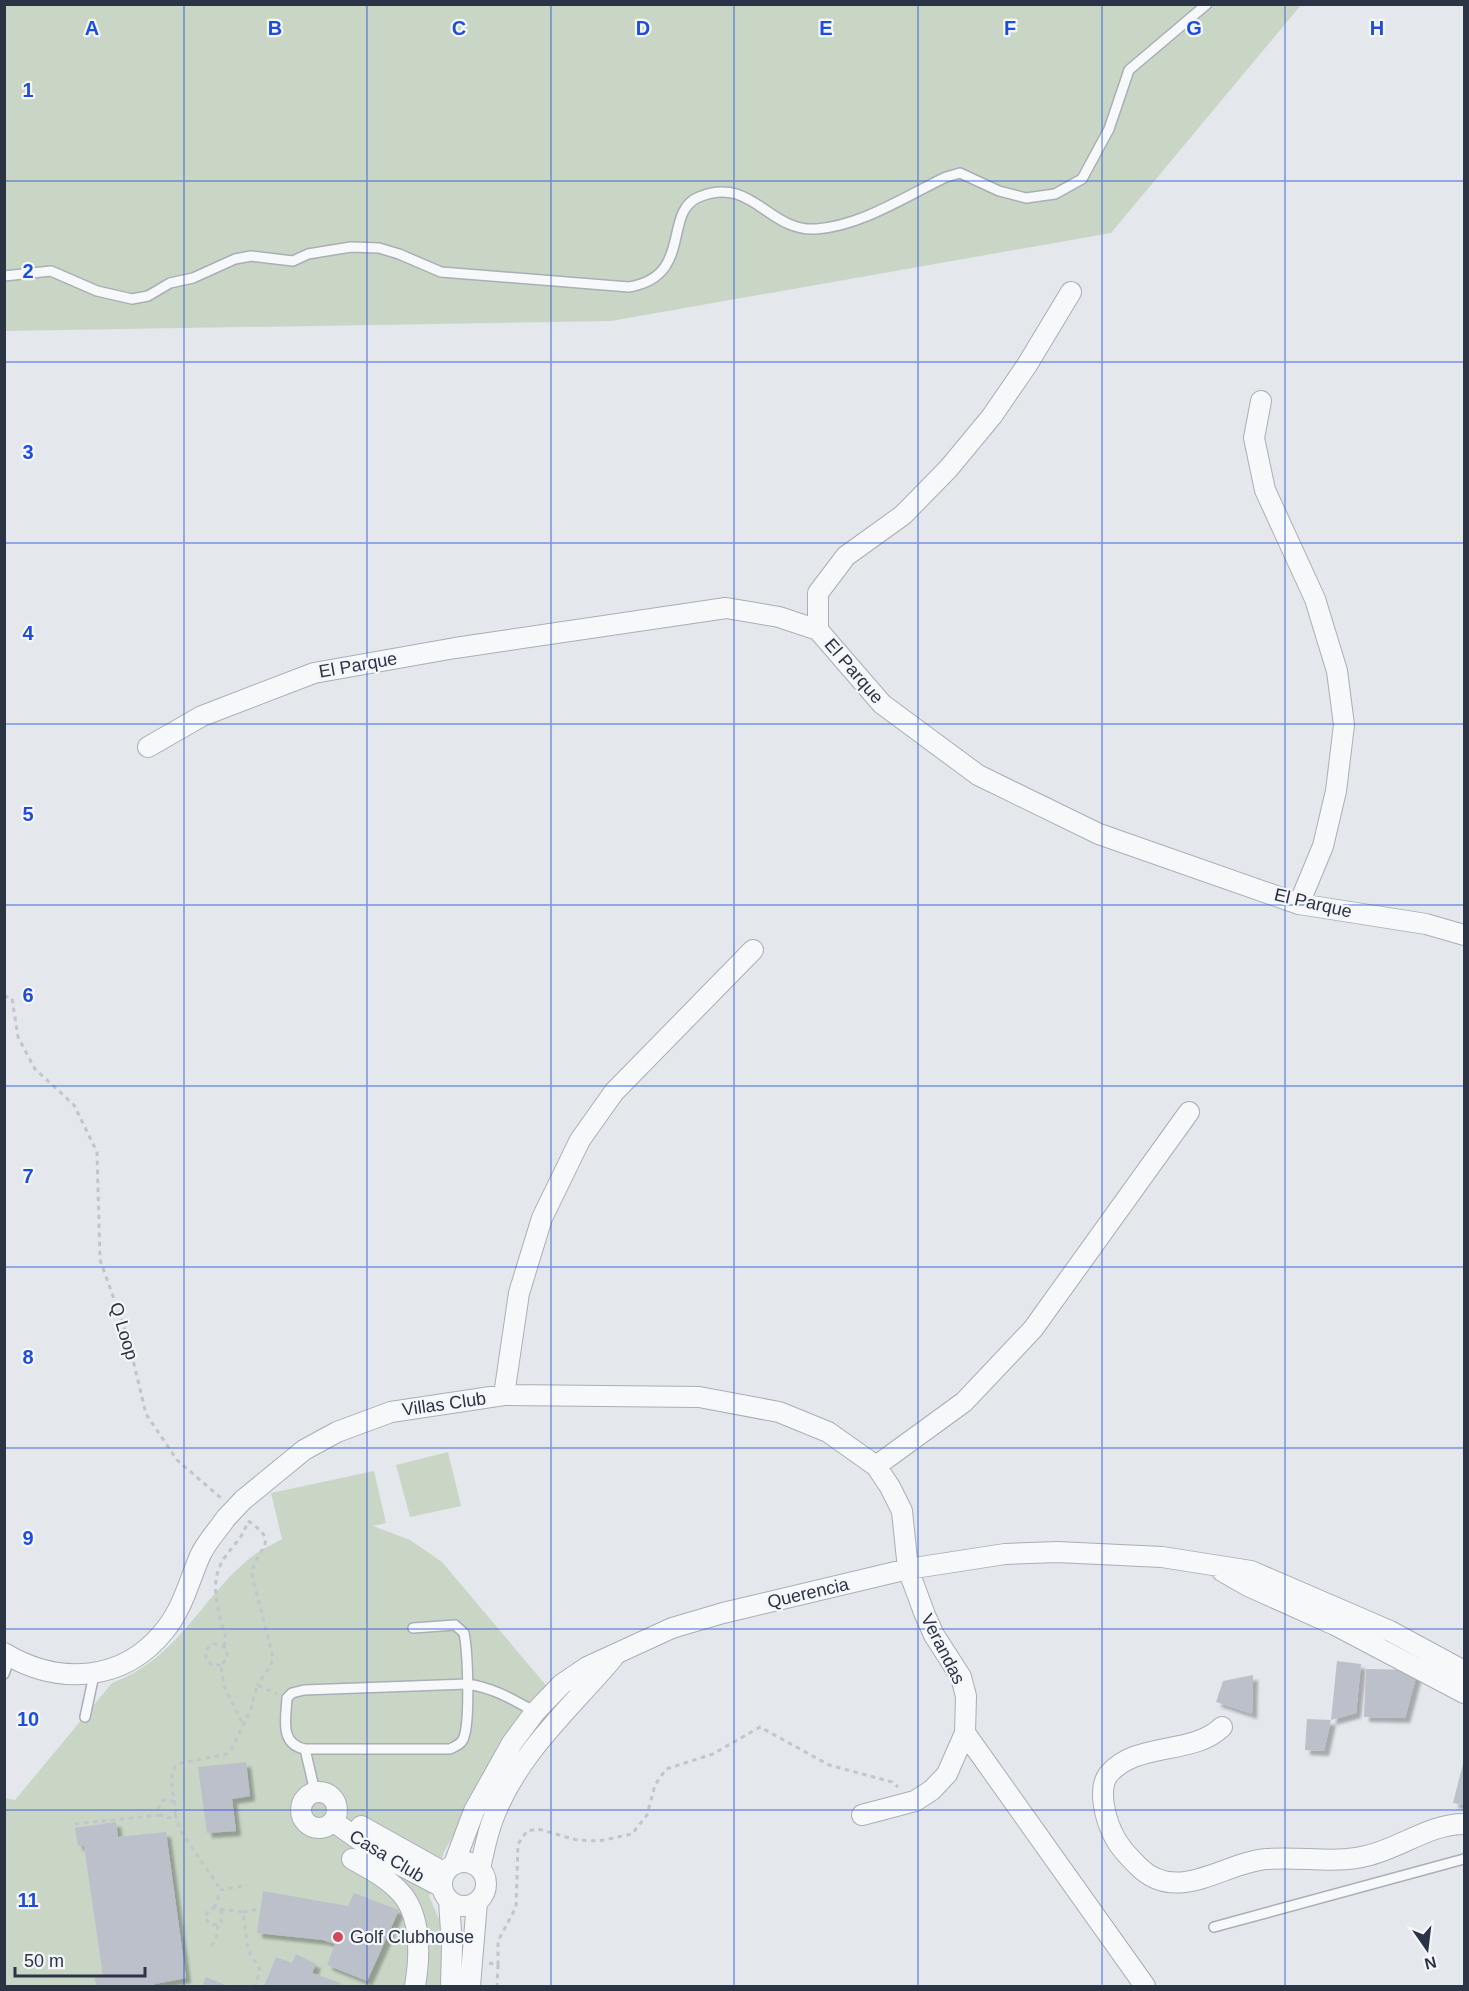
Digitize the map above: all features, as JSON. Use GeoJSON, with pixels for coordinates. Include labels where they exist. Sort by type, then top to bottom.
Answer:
{"type":"FeatureCollection","features":[{"type":"Feature","properties":{"kind":"street"},"geometry":{"type":"LineString","coordinates":[[818,630],[818,593],[846,556],[903,515],[950,468],[992,416],[1027,365],[1071,292]]}},
{"type":"Feature","properties":{"kind":"street"},"geometry":{"type":"LineString","coordinates":[[1261,401],[1254,438],[1265,490],[1315,599],[1337,670],[1344,724],[1336,791],[1323,846],[1299,904]]}},
{"type":"Feature","properties":{"kind":"street","name":"El Parque"},"geometry":{"type":"LineString","coordinates":[[148,747],[202,716],[314,673],[420,654],[726,608],[779,617],[818,630],[882,704],[978,775],[1099,834],[1299,904],[1426,924],[1464,935]]}},
{"type":"Feature","properties":{"kind":"street"},"geometry":{"type":"LineString","coordinates":[[504,1395],[519,1293],[542,1218],[580,1140],[614,1092],[753,950]]}},
{"type":"Feature","properties":{"kind":"street"},"geometry":{"type":"LineString","coordinates":[[876,1466],[964,1402],[1033,1329],[1189,1112]]}},
{"type":"Feature","properties":{"kind":"street","name":"Villas Club"},"geometry":{"type":"LineString","coordinates":[[6,1661],[68,1674],[94,1675],[125,1664],[165,1631],[182,1602],[201,1553],[234,1509],[304,1450],[337,1432],[391,1412],[504,1395],[699,1397],[779,1412],[828,1432],[876,1466],[902,1511],[908,1569]]}},
{"type":"Feature","properties":{"kind":"street","name":"Querencia"},"geometry":{"type":"LineString","coordinates":[[451,1986],[452,1947],[447,1881],[474,1811],[490,1780],[534,1712],[562,1684],[587,1667],[672,1628],[723,1613],[908,1569],[1005,1554],[1058,1552],[1150,1557],[1251,1571],[1390,1631],[1464,1671]]}},
{"type":"Feature","properties":{"kind":"street"},"geometry":{"type":"LineString","coordinates":[[1214,1567],[1248,1586],[1335,1625],[1464,1693]]}},
{"type":"Feature","properties":{"kind":"street","name":"Verandas"},"geometry":{"type":"LineString","coordinates":[[862,1815],[915,1802],[932,1790],[947,1774],[965,1733],[966,1696],[961,1677],[934,1635],[908,1569]]}},
{"type":"Feature","properties":{"kind":"street","name":"Querencia"},"geometry":{"type":"LineString","coordinates":[[480,1868],[492,1819],[527,1756],[549,1726],[617,1654]]}},
{"type":"Feature","properties":{"kind":"street"},"geometry":{"type":"LineString","coordinates":[[1222,1727],[1213,1736],[1195,1743],[1120,1762],[1106,1777],[1103,1800],[1108,1824],[1125,1854],[1147,1875],[1168,1884],[1193,1881],[1264,1859],[1331,1860],[1366,1857],[1402,1844],[1429,1830],[1464,1824]]}},
{"type":"Feature","properties":{"kind":"street"},"geometry":{"type":"LineString","coordinates":[[965,1733],[1145,1986]]}},
{"type":"Feature","properties":{"kind":"street"},"geometry":{"type":"LineString","coordinates":[[315,1792],[331,1796],[336,1817],[318,1829],[304,1820],[302,1804],[315,1792]]}},
{"type":"Feature","properties":{"kind":"street","name":"Casa Club"},"geometry":{"type":"LineString","coordinates":[[336,1817],[447,1881]]}},
{"type":"Feature","properties":{"kind":"street"},"geometry":{"type":"LineString","coordinates":[[352,1859],[382,1876],[408,1902],[417,1940],[415,1986]]}},
{"type":"Feature","properties":{"kind":"street"},"geometry":{"type":"LineString","coordinates":[[470,1986],[477,1902],[487,1889],[485,1874],[471,1862],[447,1881],[463,1906],[477,1902]]}},
{"type":"Feature","properties":{"kind":"lane"},"geometry":{"type":"LineString","coordinates":[[4,276],[51,271],[97,291],[132,299],[148,296],[170,284],[193,278],[235,259],[251,256],[293,261],[308,254],[351,247],[379,248],[441,272],[629,287],[655,279],[665,270],[686,209],[696,198],[717,191],[731,190],[791,226],[814,229],[846,224],[946,177],[960,173],[999,191],[1026,198],[1055,194],[1082,179],[1109,129],[1129,70],[1207,4]]}},
{"type":"Feature","properties":{"kind":"lane"},"geometry":{"type":"LineString","coordinates":[[413,1628],[455,1625],[461,1628],[466,1641],[467,1684],[464,1737],[450,1749],[305,1749],[295,1747],[288,1741],[287,1698],[292,1693],[304,1690],[467,1684],[486,1687],[502,1693],[534,1712]]}},
{"type":"Feature","properties":{"kind":"lane"},"geometry":{"type":"LineString","coordinates":[[86,1717],[94,1675]]}},
{"type":"Feature","properties":{"kind":"lane"},"geometry":{"type":"LineString","coordinates":[[305,1749],[315,1792]]}},
{"type":"Feature","properties":{"kind":"lane"},"geometry":{"type":"LineString","coordinates":[[1214,1927],[1464,1859]]}},
{"type":"Feature","properties":{"kind":"path","name":"Q Loop"},"geometry":{"type":"LineString","coordinates":[[4,996],[12,998],[18,1037],[35,1069],[74,1105],[97,1152],[100,1260],[127,1335],[146,1414],[177,1460],[261,1530],[266,1545],[255,1564],[252,1575],[273,1657],[271,1665],[257,1685],[243,1725],[231,1750],[227,1754],[177,1764],[173,1769],[174,1802]]}},
{"type":"Feature","properties":{"kind":"path"},"geometry":{"type":"LineString","coordinates":[[243,1725],[224,1686],[221,1665],[228,1654],[224,1646],[226,1639],[214,1592],[223,1559],[243,1538],[248,1521]]}},
{"type":"Feature","properties":{"kind":"path"},"geometry":{"type":"LineString","coordinates":[[221,1665],[208,1662],[205,1655],[212,1644],[224,1646]]}},
{"type":"Feature","properties":{"kind":"path"},"geometry":{"type":"LineString","coordinates":[[257,1685],[287,1698]]}},
{"type":"Feature","properties":{"kind":"path"},"geometry":{"type":"LineString","coordinates":[[498,1965],[498,1941],[516,1907],[518,1844],[527,1831],[538,1829],[577,1840],[599,1841],[632,1834],[647,1815],[655,1785],[666,1769],[713,1754],[760,1727],[829,1765],[892,1782],[915,1802]]}},
{"type":"Feature","properties":{"kind":"path"},"geometry":{"type":"LineString","coordinates":[[160,1815],[158,1809],[162,1801],[168,1799],[174,1802],[180,1830],[221,1890]]}},
{"type":"Feature","properties":{"kind":"path"},"geometry":{"type":"LineString","coordinates":[[75,1824],[160,1815],[170,1818],[175,1814]]}},
{"type":"Feature","properties":{"kind":"path"},"geometry":{"type":"LineString","coordinates":[[221,1890],[247,1886]]}},
{"type":"Feature","properties":{"kind":"path"},"geometry":{"type":"LineString","coordinates":[[218,1925],[209,1924],[206,1920],[206,1913],[214,1908],[221,1890]]}},
{"type":"Feature","properties":{"kind":"path"},"geometry":{"type":"LineString","coordinates":[[214,1908],[243,1912],[260,1909]]}},
{"type":"Feature","properties":{"kind":"path"},"geometry":{"type":"LineString","coordinates":[[211,1946],[216,1939],[218,1925],[223,1918],[220,1910]]}},
{"type":"Feature","properties":{"kind":"path"},"geometry":{"type":"LineString","coordinates":[[243,1912],[248,1931],[248,1948],[260,1970],[255,1986]]}},
{"type":"Feature","properties":{"kind":"green space"},"geometry":{"type":"Polygon","coordinates":[[[4,5],[1301,5],[1111,233],[611,321],[5,331],[4,5]]]}},
{"type":"Feature","properties":{"kind":"green space"},"geometry":{"type":"Polygon","coordinates":[[[448,1452],[461,1506],[410,1517],[396,1465],[448,1452]]]}},
{"type":"Feature","properties":{"kind":"green space"},"geometry":{"type":"Polygon","coordinates":[[[374,1471],[386,1523],[373,1526],[410,1540],[442,1562],[550,1690],[514,1729],[444,1852],[429,1896],[440,1921],[442,1986],[5,1986],[4,1798],[15,1800],[112,1683],[155,1659],[172,1643],[232,1574],[261,1550],[282,1539],[271,1493],[374,1471]]]}},
{"type":"Feature","properties":{"kind":"building"},"geometry":{"type":"Polygon","coordinates":[[[1337,1661],[1361,1664],[1356,1713],[1331,1720],[1337,1661]]]}},
{"type":"Feature","properties":{"kind":"building"},"geometry":{"type":"Polygon","coordinates":[[[1366,1669],[1418,1670],[1405,1718],[1364,1717],[1366,1669]]]}},
{"type":"Feature","properties":{"kind":"building"},"geometry":{"type":"Polygon","coordinates":[[[1253,1675],[1252,1714],[1216,1702],[1223,1681],[1253,1675]]]}},
{"type":"Feature","properties":{"kind":"building"},"geometry":{"type":"Polygon","coordinates":[[[1307,1719],[1331,1720],[1324,1751],[1305,1750],[1307,1719]]]}},
{"type":"Feature","properties":{"kind":"building"},"geometry":{"type":"Polygon","coordinates":[[[1464,1760],[1464,1805],[1453,1803],[1464,1760]]]}},
{"type":"Feature","properties":{"kind":"building"},"geometry":{"type":"Polygon","coordinates":[[[246,1762],[250,1796],[232,1799],[236,1831],[207,1833],[198,1767],[246,1762]]]}},
{"type":"Feature","properties":{"kind":"building"},"geometry":{"type":"Polygon","coordinates":[[[116,1822],[118,1837],[166,1832],[186,1978],[155,1984],[155,1986],[96,1986],[95,1978],[103,1976],[84,1846],[78,1846],[75,1828],[116,1822]]]}},
{"type":"Feature","properties":{"kind":"building","name":"Golf Clubhouse"},"geometry":{"type":"Polygon","coordinates":[[[263,1891],[348,1906],[354,1893],[399,1910],[367,1981],[327,1965],[335,1944],[323,1940],[257,1933],[263,1891]]]}},
{"type":"Feature","properties":{"kind":"building"},"geometry":{"type":"Polygon","coordinates":[[[296,1954],[316,1964],[312,1973],[341,1983],[339,1986],[264,1986],[276,1957],[292,1963],[296,1954]]]}},
{"type":"Feature","properties":{"kind":"building"},"geometry":{"type":"Polygon","coordinates":[[[206,1977],[228,1986],[202,1986],[206,1977]]]}},
{"type":"Feature","properties":{"kind":"place","name":"Golf Clubhouse"},"geometry":{"type":"Point","coordinates":[338,1937]}}]}
